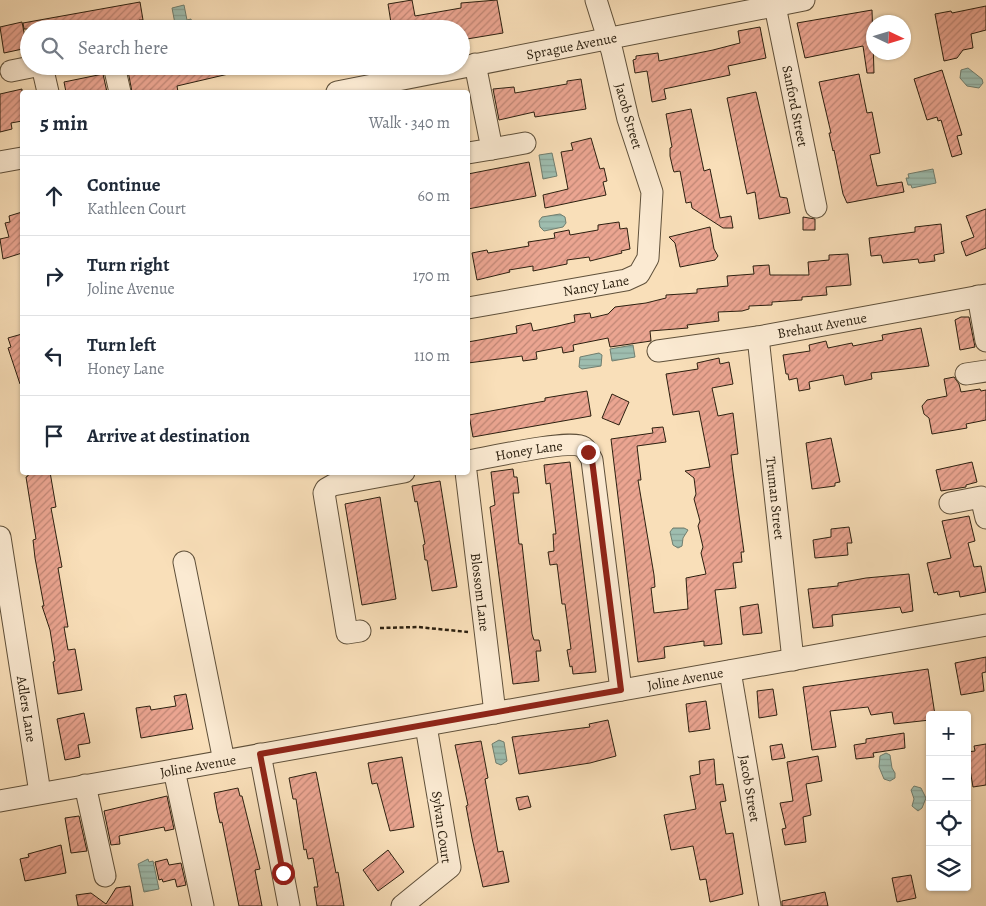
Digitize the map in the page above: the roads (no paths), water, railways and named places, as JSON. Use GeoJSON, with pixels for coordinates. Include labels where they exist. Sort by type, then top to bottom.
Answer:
{"type":"FeatureCollection","features":[{"type":"Feature","properties":{"kind":"street","name":"Jacob Street"},"geometry":{"type":"LineString","coordinates":[[596,0],[609,39],[628,119],[652,192]]}},
{"type":"Feature","properties":{"kind":"street","name":"Sprague Avenue"},"geometry":{"type":"LineString","coordinates":[[470,65],[609,39],[769,4],[804,0]]}},
{"type":"Feature","properties":{"kind":"street","name":"Sanford Street"},"geometry":{"type":"LineString","coordinates":[[769,4],[816,207]]}},
{"type":"Feature","properties":{"kind":"street"},"geometry":{"type":"LineString","coordinates":[[475,64],[492,148]]}},
{"type":"Feature","properties":{"kind":"street"},"geometry":{"type":"LineString","coordinates":[[10,71],[20,69]]}},
{"type":"Feature","properties":{"kind":"street"},"geometry":{"type":"LineString","coordinates":[[44,75],[48,90]]}},
{"type":"Feature","properties":{"kind":"street"},"geometry":{"type":"LineString","coordinates":[[116,75],[120,90]]}},
{"type":"Feature","properties":{"kind":"street","name":"Sprague Avenue"},"geometry":{"type":"LineString","coordinates":[[347,90],[421,75]]}},
{"type":"Feature","properties":{"kind":"street"},"geometry":{"type":"LineString","coordinates":[[470,153],[525,143]]}},
{"type":"Feature","properties":{"kind":"street"},"geometry":{"type":"LineString","coordinates":[[0,162],[20,158]]}},
{"type":"Feature","properties":{"kind":"street","name":"Nancy Lane"},"geometry":{"type":"LineString","coordinates":[[470,308],[636,277],[646,265],[650,253],[652,192]]}},
{"type":"Feature","properties":{"kind":"street"},"geometry":{"type":"LineString","coordinates":[[982,296],[986,341]]}},
{"type":"Feature","properties":{"kind":"street","name":"Brehaut Avenue"},"geometry":{"type":"LineString","coordinates":[[658,351],[758,337],[982,296]]}},
{"type":"Feature","properties":{"kind":"street","name":"Truman Street"},"geometry":{"type":"LineString","coordinates":[[758,337],[793,660]]}},
{"type":"Feature","properties":{"kind":"street","name":"Honey Lane"},"geometry":{"type":"LineString","coordinates":[[470,461],[566,445],[583,447],[588,452],[592,460],[621,690]]}},
{"type":"Feature","properties":{"kind":"street"},"geometry":{"type":"LineString","coordinates":[[370,630],[347,633],[324,493],[326,489],[333,485],[388,475]]}},
{"type":"Feature","properties":{"kind":"street","name":"Blossom Lane"},"geometry":{"type":"LineString","coordinates":[[466,475],[495,713]]}},
{"type":"Feature","properties":{"kind":"street"},"geometry":{"type":"LineString","coordinates":[[950,503],[981,497],[986,518]]}},
{"type":"Feature","properties":{"kind":"street","name":"Adlers Lane"},"geometry":{"type":"LineString","coordinates":[[0,536],[40,793]]}},
{"type":"Feature","properties":{"kind":"street"},"geometry":{"type":"LineString","coordinates":[[184,562],[224,761]]}},
{"type":"Feature","properties":{"kind":"street","name":"Joline Avenue"},"geometry":{"type":"LineString","coordinates":[[0,801],[986,625]]}},
{"type":"Feature","properties":{"kind":"street","name":"Jacob Street"},"geometry":{"type":"LineString","coordinates":[[730,671],[770,906]]}},
{"type":"Feature","properties":{"kind":"street","name":"Sylvan Court"},"geometry":{"type":"LineString","coordinates":[[402,906],[450,868],[426,726]]}},
{"type":"Feature","properties":{"kind":"street"},"geometry":{"type":"LineString","coordinates":[[260,754],[289,906]]}},
{"type":"Feature","properties":{"kind":"street"},"geometry":{"type":"LineString","coordinates":[[174,770],[203,906]]}},
{"type":"Feature","properties":{"kind":"street"},"geometry":{"type":"LineString","coordinates":[[85,786],[105,876]]}}]}
